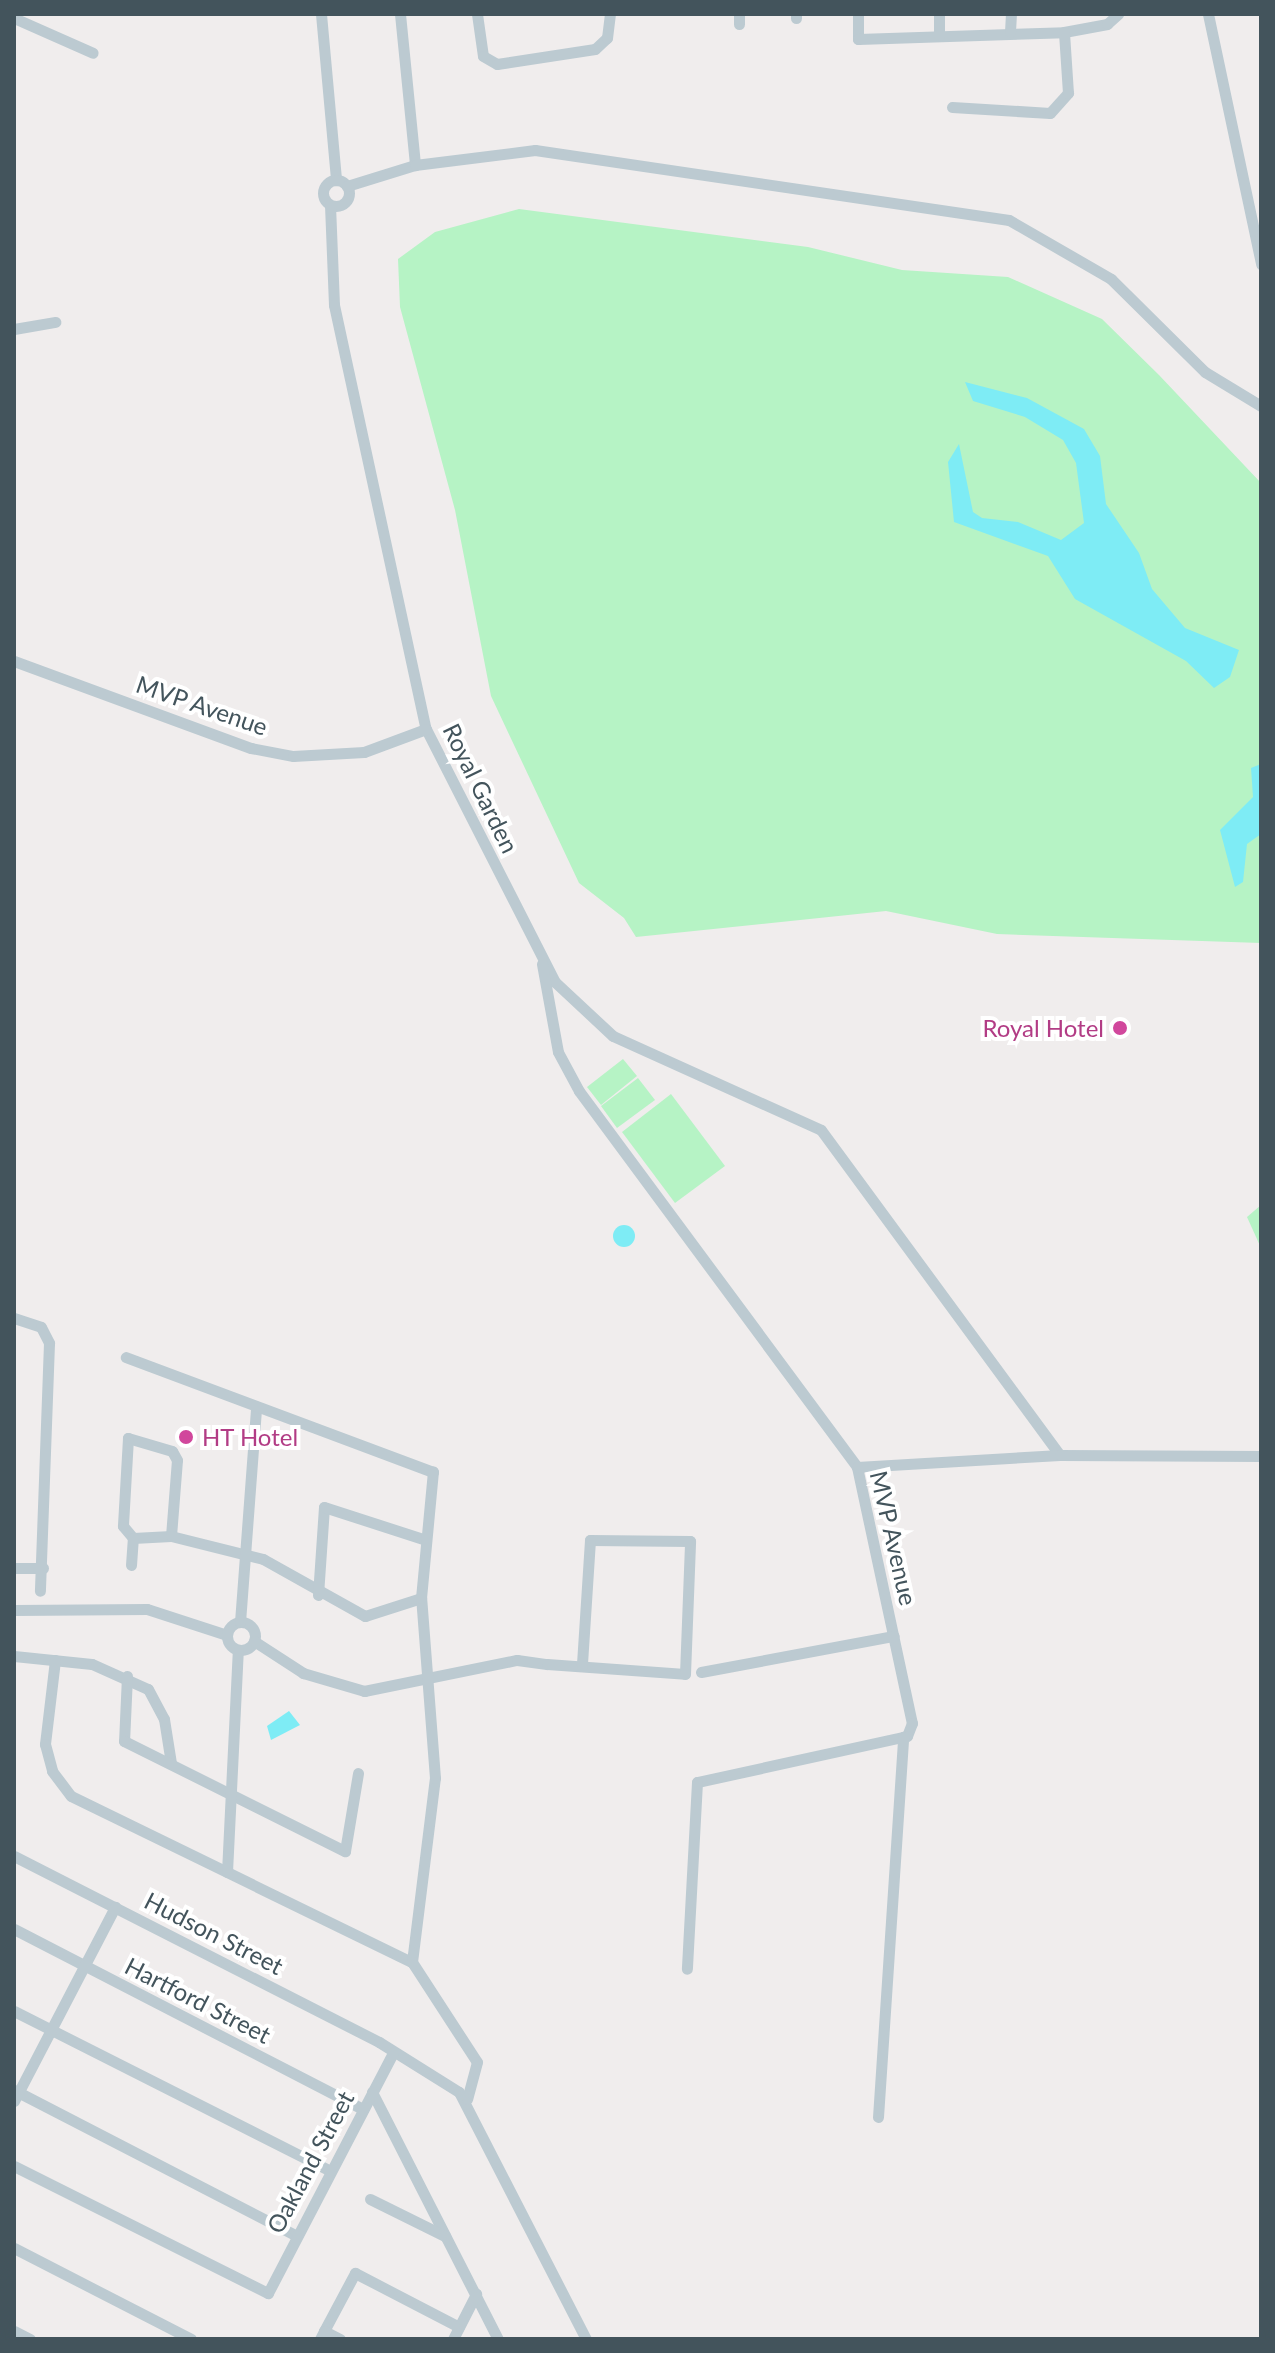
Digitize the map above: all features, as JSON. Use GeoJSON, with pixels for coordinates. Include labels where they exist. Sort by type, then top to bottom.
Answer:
{"type":"FeatureCollection","features":[{"type":"Feature","properties":{"kind":"street"},"geometry":{"type":"LineString","coordinates":[[321,14],[344,204],[330,205]]}},
{"type":"Feature","properties":{"kind":"street"},"geometry":{"type":"LineString","coordinates":[[400,14],[415,165]]}},
{"type":"Feature","properties":{"kind":"street"},"geometry":{"type":"LineString","coordinates":[[477,14],[483,56],[497,64],[595,49],[607,38],[610,14]]}},
{"type":"Feature","properties":{"kind":"street"},"geometry":{"type":"LineString","coordinates":[[858,14],[858,39],[1064,32],[1100,27],[1118,14]]}},
{"type":"Feature","properties":{"kind":"street"},"geometry":{"type":"LineString","coordinates":[[939,14],[939,35]]}},
{"type":"Feature","properties":{"kind":"street"},"geometry":{"type":"LineString","coordinates":[[1010,32],[1011,14]]}},
{"type":"Feature","properties":{"kind":"street"},"geometry":{"type":"LineString","coordinates":[[1208,14],[1258,223],[1261,263]]}},
{"type":"Feature","properties":{"kind":"street"},"geometry":{"type":"LineString","coordinates":[[14,18],[93,53]]}},
{"type":"Feature","properties":{"kind":"street"},"geometry":{"type":"LineString","coordinates":[[952,107],[1050,113],[1068,93],[1064,32]]}},
{"type":"Feature","properties":{"kind":"street"},"geometry":{"type":"LineString","coordinates":[[341,183],[415,165],[535,150],[1009,220],[1111,279],[1205,372],[1261,406]]}},
{"type":"Feature","properties":{"kind":"street","name":"Royal Garden"},"geometry":{"type":"LineString","coordinates":[[341,183],[323,193],[330,205],[334,305],[426,729],[538,942],[555,982],[613,1036],[821,1130],[1060,1455]]}},
{"type":"Feature","properties":{"kind":"street"},"geometry":{"type":"LineString","coordinates":[[14,329],[55,322]]}},
{"type":"Feature","properties":{"kind":"street","name":"MVP Avenue"},"geometry":{"type":"LineString","coordinates":[[14,661],[251,748],[293,756],[364,752],[426,729]]}},
{"type":"Feature","properties":{"kind":"street","name":"MVP Avenue"},"geometry":{"type":"LineString","coordinates":[[538,942],[558,1052],[579,1091],[857,1467],[913,1729],[903,1737]]}},
{"type":"Feature","properties":{"kind":"street"},"geometry":{"type":"LineString","coordinates":[[14,1318],[41,1327],[49,1343],[40,1591]]}},
{"type":"Feature","properties":{"kind":"street"},"geometry":{"type":"LineString","coordinates":[[126,1357],[256,1407],[428,1466],[434,1480],[423,1539],[421,1598],[431,1675],[435,1778],[412,1962]]}},
{"type":"Feature","properties":{"kind":"street"},"geometry":{"type":"LineString","coordinates":[[227,1635],[240,1622],[256,1407]]}},
{"type":"Feature","properties":{"kind":"street"},"geometry":{"type":"LineString","coordinates":[[131,1565],[133,1538],[123,1526],[125,1437],[172,1451],[177,1460],[171,1536]]}},
{"type":"Feature","properties":{"kind":"street"},"geometry":{"type":"LineString","coordinates":[[857,1467],[1060,1455],[1261,1456]]}},
{"type":"Feature","properties":{"kind":"street"},"geometry":{"type":"LineString","coordinates":[[318,1595],[324,1507],[423,1539]]}},
{"type":"Feature","properties":{"kind":"street"},"geometry":{"type":"LineString","coordinates":[[133,1538],[171,1536],[246,1556],[297,1575],[318,1595],[372,1617],[421,1598]]}},
{"type":"Feature","properties":{"kind":"street"},"geometry":{"type":"LineString","coordinates":[[254,1641],[336,1687],[388,1691],[431,1675],[517,1660],[685,1674],[690,1541],[590,1540],[582,1665]]}},
{"type":"Feature","properties":{"kind":"street"},"geometry":{"type":"LineString","coordinates":[[14,1568],[43,1568]]}},
{"type":"Feature","properties":{"kind":"street"},"geometry":{"type":"LineString","coordinates":[[14,1610],[147,1609],[227,1635],[238,1650],[227,1872]]}},
{"type":"Feature","properties":{"kind":"street"},"geometry":{"type":"LineString","coordinates":[[240,1622],[252,1628],[254,1641]]}},
{"type":"Feature","properties":{"kind":"street"},"geometry":{"type":"LineString","coordinates":[[701,1672],[894,1636]]}},
{"type":"Feature","properties":{"kind":"street"},"geometry":{"type":"LineString","coordinates":[[238,1650],[254,1641]]}},
{"type":"Feature","properties":{"kind":"street"},"geometry":{"type":"LineString","coordinates":[[14,1656],[55,1660],[127,1676],[156,1700],[171,1763]]}},
{"type":"Feature","properties":{"kind":"street"},"geometry":{"type":"LineString","coordinates":[[55,1660],[45,1744],[58,1782],[71,1796],[412,1962],[477,2062],[467,2099],[586,2339]]}},
{"type":"Feature","properties":{"kind":"street"},"geometry":{"type":"LineString","coordinates":[[127,1676],[121,1737],[345,1851],[358,1773]]}},
{"type":"Feature","properties":{"kind":"street"},"geometry":{"type":"LineString","coordinates":[[687,1969],[697,1782],[903,1737],[878,2117]]}},
{"type":"Feature","properties":{"kind":"street","name":"Hudson Street"},"geometry":{"type":"LineString","coordinates":[[14,1856],[393,2053],[467,2099]]}},
{"type":"Feature","properties":{"kind":"street"},"geometry":{"type":"LineString","coordinates":[[115,1907],[15,2094],[295,2235]]}},
{"type":"Feature","properties":{"kind":"street","name":"Hartford Street"},"geometry":{"type":"LineString","coordinates":[[14,1929],[363,2109]]}},
{"type":"Feature","properties":{"kind":"street"},"geometry":{"type":"LineString","coordinates":[[14,2011],[331,2171]]}},
{"type":"Feature","properties":{"kind":"street","name":"Oakland Street"},"geometry":{"type":"LineString","coordinates":[[14,2166],[268,2293],[295,2235],[393,2053]]}},
{"type":"Feature","properties":{"kind":"street"},"geometry":{"type":"LineString","coordinates":[[372,2092],[498,2339]]}},
{"type":"Feature","properties":{"kind":"street"},"geometry":{"type":"LineString","coordinates":[[370,2199],[446,2236]]}},
{"type":"Feature","properties":{"kind":"street"},"geometry":{"type":"LineString","coordinates":[[14,2248],[191,2339]]}},
{"type":"Feature","properties":{"kind":"street"},"geometry":{"type":"LineString","coordinates":[[340,2339],[322,2335],[355,2273],[459,2327]]}},
{"type":"Feature","properties":{"kind":"street"},"geometry":{"type":"LineString","coordinates":[[453,2339],[476,2294]]}},
{"type":"Feature","properties":{"kind":"street"},"geometry":{"type":"LineString","coordinates":[[14,2331],[30,2339]]}},
{"type":"Feature","properties":{"kind":"green space"},"geometry":{"type":"Polygon","coordinates":[[[519,209],[808,247],[902,270],[1008,277],[1102,319],[1159,375],[1261,483],[1261,943],[997,934],[886,911],[636,937],[624,918],[579,883],[491,696],[455,510],[400,307],[398,259],[435,232],[519,209]]]}},
{"type":"Feature","properties":{"kind":"green space"},"geometry":{"type":"Polygon","coordinates":[[[623,1059],[637,1076],[601,1105],[587,1087],[623,1059]]]}},
{"type":"Feature","properties":{"kind":"green space"},"geometry":{"type":"Polygon","coordinates":[[[638,1078],[655,1100],[617,1128],[601,1106],[638,1078]]]}},
{"type":"Feature","properties":{"kind":"green space"},"geometry":{"type":"Polygon","coordinates":[[[671,1094],[725,1166],[675,1203],[622,1132],[671,1094]]]}},
{"type":"Feature","properties":{"kind":"green space"},"geometry":{"type":"Polygon","coordinates":[[[1261,1205],[1261,1248],[1247,1217],[1261,1205]]]}},
{"type":"Feature","properties":{"kind":"water"},"geometry":{"type":"Polygon","coordinates":[[[965,382],[1027,398],[1084,429],[1100,456],[1106,504],[1139,553],[1152,589],[1185,628],[1239,650],[1230,677],[1214,688],[1186,661],[1075,599],[1048,556],[954,522],[948,462],[959,444],[973,512],[982,518],[1018,522],[1061,540],[1084,523],[1076,463],[1063,440],[1025,417],[973,401],[965,382]]]}},
{"type":"Feature","properties":{"kind":"water"},"geometry":{"type":"Polygon","coordinates":[[[1261,764],[1261,834],[1247,844],[1243,882],[1235,887],[1220,830],[1253,797],[1251,768],[1261,764]]]}},
{"type":"Feature","properties":{"kind":"water"},"geometry":{"type":"Polygon","coordinates":[[[624,1225],[632,1228],[635,1236],[632,1244],[624,1247],[616,1244],[613,1236],[616,1228],[624,1225]]]}},
{"type":"Feature","properties":{"kind":"water"},"geometry":{"type":"Polygon","coordinates":[[[289,1711],[300,1725],[271,1740],[267,1726],[289,1711]]]}},
{"type":"Feature","properties":{"kind":"place","name":"Royal Hotel"},"geometry":{"type":"Point","coordinates":[1120,1028]}},
{"type":"Feature","properties":{"kind":"place","name":"HT Hotel"},"geometry":{"type":"Point","coordinates":[186,1437]}}]}
